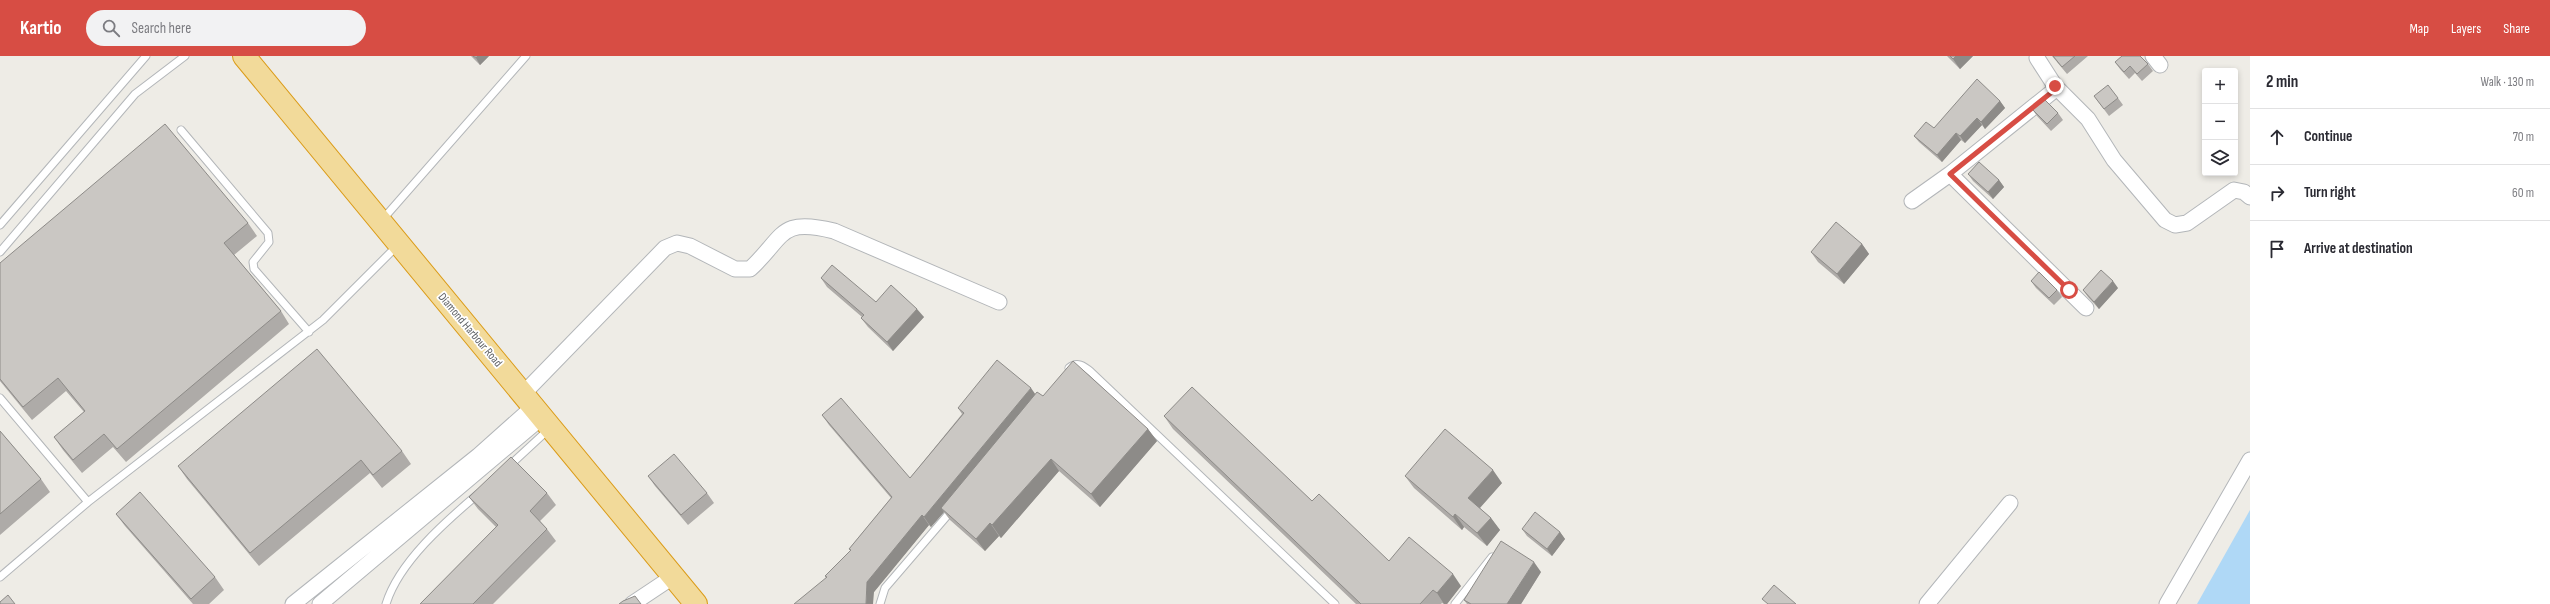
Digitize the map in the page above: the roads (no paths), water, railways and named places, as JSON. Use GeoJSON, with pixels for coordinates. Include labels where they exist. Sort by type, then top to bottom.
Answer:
{"type":"FeatureCollection","features":[{"type":"Feature","properties":{"kind":"highway","name":"Diamond Harbour Road"},"geometry":{"type":"LineString","coordinates":[[244,56],[398,245],[696,604]]}},
{"type":"Feature","properties":{"kind":"street"},"geometry":{"type":"LineString","coordinates":[[2037,57],[2055,86],[2088,119],[2114,160],[2165,220],[2176,225],[2187,222],[2234,190],[2244,192],[2250,197]]}},
{"type":"Feature","properties":{"kind":"street"},"geometry":{"type":"LineString","coordinates":[[1912,201],[1950,174],[2052,92],[2055,86]]}},
{"type":"Feature","properties":{"kind":"street"},"geometry":{"type":"LineString","coordinates":[[1950,174],[2086,308]]}},
{"type":"Feature","properties":{"kind":"street"},"geometry":{"type":"LineString","coordinates":[[320,604],[537,411],[665,248],[677,243],[690,246],[735,268],[750,269],[781,234],[796,226],[818,227],[834,231],[999,302]]}},
{"type":"Feature","properties":{"kind":"street"},"geometry":{"type":"LineString","coordinates":[[293,604],[478,456],[537,411]]}},
{"type":"Feature","properties":{"kind":"street"},"geometry":{"type":"LineString","coordinates":[[2167,604],[2250,460]]}},
{"type":"Feature","properties":{"kind":"street"},"geometry":{"type":"LineString","coordinates":[[1926,604],[2010,503]]}},
{"type":"Feature","properties":{"kind":"street"},"geometry":{"type":"LineString","coordinates":[[632,604],[674,576]]}},
{"type":"Feature","properties":{"kind":"lane"},"geometry":{"type":"LineString","coordinates":[[0,224],[146,56]]}},
{"type":"Feature","properties":{"kind":"lane"},"geometry":{"type":"LineString","coordinates":[[0,252],[134,94],[185,56]]}},
{"type":"Feature","properties":{"kind":"lane"},"geometry":{"type":"LineString","coordinates":[[380,222],[526,56]]}},
{"type":"Feature","properties":{"kind":"lane"},"geometry":{"type":"LineString","coordinates":[[181,130],[268,233],[269,242],[253,262],[254,269],[308,332]]}},
{"type":"Feature","properties":{"kind":"lane"},"geometry":{"type":"LineString","coordinates":[[0,577],[88,502],[308,332],[342,303],[398,245]]}},
{"type":"Feature","properties":{"kind":"lane"},"geometry":{"type":"LineString","coordinates":[[1065,373],[1074,364],[1080,364],[1091,372],[1335,604]]}},
{"type":"Feature","properties":{"kind":"lane"},"geometry":{"type":"LineString","coordinates":[[0,398],[88,502]]}},
{"type":"Feature","properties":{"kind":"lane"},"geometry":{"type":"LineString","coordinates":[[504,470],[537,411]]}},
{"type":"Feature","properties":{"kind":"lane"},"geometry":{"type":"LineString","coordinates":[[386,604],[395,582],[406,566],[438,531],[482,489]]}},
{"type":"Feature","properties":{"kind":"lane"},"geometry":{"type":"LineString","coordinates":[[880,604],[885,588],[956,505]]}},
{"type":"Feature","properties":{"kind":"lane"},"geometry":{"type":"LineString","coordinates":[[1455,604],[1496,552]]}},
{"type":"Feature","properties":{"kind":"water"},"geometry":{"type":"Polygon","coordinates":[[[2250,510],[2250,604],[2197,604],[2250,510]]]}}]}
